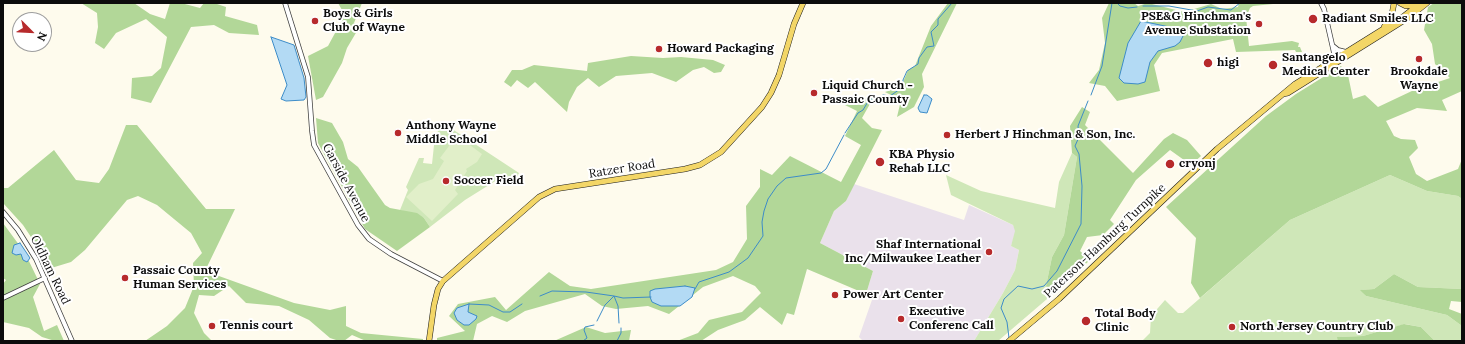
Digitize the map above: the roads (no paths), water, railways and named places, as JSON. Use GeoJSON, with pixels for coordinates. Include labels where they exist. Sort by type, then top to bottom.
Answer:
{"type":"FeatureCollection","features":[{"type":"Feature","properties":{"kind":"main road","name":"Ratzer Road"},"geometry":{"type":"LineString","coordinates":[[429,341],[434,305],[438,289],[443,282],[533,202],[547,192],[560,188],[677,171],[700,166],[718,155],[762,107],[771,93],[777,81],[794,24],[804,3]]}},
{"type":"Feature","properties":{"kind":"main road"},"geometry":{"type":"LineString","coordinates":[[1381,30],[1390,19],[1394,3]]}},
{"type":"Feature","properties":{"kind":"main road"},"geometry":{"type":"LineString","coordinates":[[1400,3],[1408,6],[1421,4]]}},
{"type":"Feature","properties":{"kind":"main road"},"geometry":{"type":"LineString","coordinates":[[1338,59],[1408,18],[1427,3]]}},
{"type":"Feature","properties":{"kind":"main road"},"geometry":{"type":"LineString","coordinates":[[1338,59],[1346,52],[1421,4]]}},
{"type":"Feature","properties":{"kind":"main road","name":"Paterson-Hamburg Turnpike"},"geometry":{"type":"LineString","coordinates":[[1010,340],[1067,291],[1217,150],[1294,84],[1338,59]]}},
{"type":"Feature","properties":{"kind":"street","name":"Garside Avenue"},"geometry":{"type":"LineString","coordinates":[[285,3],[308,77],[314,145],[358,226],[369,239],[391,254],[443,282]]}},
{"type":"Feature","properties":{"kind":"street"},"geometry":{"type":"LineString","coordinates":[[1321,3],[1324,9],[1332,46],[1338,59]]}},
{"type":"Feature","properties":{"kind":"street"},"geometry":{"type":"LineString","coordinates":[[1332,46],[1338,50],[1346,52]]}},
{"type":"Feature","properties":{"kind":"street","name":"Oldham Road"},"geometry":{"type":"LineString","coordinates":[[3,212],[31,249],[72,341]]}},
{"type":"Feature","properties":{"kind":"street"},"geometry":{"type":"LineString","coordinates":[[3,298],[45,278]]}},
{"type":"Feature","properties":{"kind":"water"},"geometry":{"type":"Polygon","coordinates":[[[1141,21],[1179,29],[1184,34],[1180,42],[1175,46],[1158,51],[1150,62],[1145,82],[1138,84],[1124,83],[1119,78],[1128,43],[1141,21]]]}},
{"type":"Feature","properties":{"kind":"water"},"geometry":{"type":"Polygon","coordinates":[[[271,37],[294,45],[304,78],[306,97],[304,100],[286,101],[281,99],[287,85],[271,37]]]}},
{"type":"Feature","properties":{"kind":"water"},"geometry":{"type":"Polygon","coordinates":[[[924,95],[927,95],[932,99],[927,113],[920,112],[918,108],[924,95]]]}},
{"type":"Feature","properties":{"kind":"water"},"geometry":{"type":"Polygon","coordinates":[[[20,243],[30,258],[27,262],[23,260],[21,254],[16,255],[12,253],[14,245],[20,243]]]}},
{"type":"Feature","properties":{"kind":"water"},"geometry":{"type":"Polygon","coordinates":[[[685,286],[695,288],[692,297],[680,306],[661,306],[652,302],[650,297],[650,291],[655,289],[685,286]]]}},
{"type":"Feature","properties":{"kind":"water"},"geometry":{"type":"Polygon","coordinates":[[[469,304],[468,312],[477,316],[476,319],[469,325],[464,325],[457,320],[454,313],[457,308],[469,304]]]}},
{"type":"Feature","properties":{"kind":"waterway"},"geometry":{"type":"LineString","coordinates":[[883,95],[890,96],[903,87],[903,80],[907,71],[918,64],[919,58],[927,47],[934,46],[931,32],[938,25],[938,19],[952,3]]}},
{"type":"Feature","properties":{"kind":"waterway"},"geometry":{"type":"LineString","coordinates":[[1091,95],[1102,66],[1112,3]]}},
{"type":"Feature","properties":{"kind":"waterway"},"geometry":{"type":"LineString","coordinates":[[1117,3],[1120,6],[1128,8],[1137,7]]}},
{"type":"Feature","properties":{"kind":"waterway"},"geometry":{"type":"LineString","coordinates":[[1143,6],[1169,6],[1197,11],[1208,7],[1231,10],[1240,3]]}},
{"type":"Feature","properties":{"kind":"waterway"},"geometry":{"type":"LineString","coordinates":[[845,133],[858,113],[863,110],[869,100],[877,97]]}},
{"type":"Feature","properties":{"kind":"waterway"},"geometry":{"type":"LineString","coordinates":[[1009,338],[1007,322],[1001,308],[1004,299],[1018,286],[1032,289],[1044,286],[1057,271],[1081,224],[1082,186],[1079,154],[1075,146],[1079,137],[1078,126],[1088,101]]}},
{"type":"Feature","properties":{"kind":"waterway"},"geometry":{"type":"LineString","coordinates":[[695,289],[699,282],[729,272],[748,258],[763,236],[762,222],[764,211],[768,199],[777,186],[786,178],[821,173],[826,169],[844,135]]}},
{"type":"Feature","properties":{"kind":"waterway"},"geometry":{"type":"LineString","coordinates":[[540,296],[552,291],[586,292],[614,296],[618,306],[619,323]]}},
{"type":"Feature","properties":{"kind":"waterway"},"geometry":{"type":"LineString","coordinates":[[597,321],[605,305],[614,296],[623,298],[651,297]]}},
{"type":"Feature","properties":{"kind":"waterway"},"geometry":{"type":"LineString","coordinates":[[469,304],[489,305],[503,312],[510,312],[522,304]]}},
{"type":"Feature","properties":{"kind":"waterway"},"geometry":{"type":"LineString","coordinates":[[583,341],[587,338],[584,330],[585,327],[594,325]]}},
{"type":"Feature","properties":{"kind":"waterway"},"geometry":{"type":"LineString","coordinates":[[617,341],[621,333],[621,328]]}},
{"type":"Feature","properties":{"kind":"place","name":"Radiant Smiles LLC"},"geometry":{"type":"Point","coordinates":[1313,19]}},
{"type":"Feature","properties":{"kind":"place","name":"Boys & Girls Club of Wayne"},"geometry":{"type":"Point","coordinates":[315,21]}},
{"type":"Feature","properties":{"kind":"place","name":"PSE&G Hinchman's Avenue Substation"},"geometry":{"type":"Point","coordinates":[1259,24]}},
{"type":"Feature","properties":{"kind":"place","name":"Howard Packaging"},"geometry":{"type":"Point","coordinates":[659,49]}},
{"type":"Feature","properties":{"kind":"place","name":"Brookdale Wayne"},"geometry":{"type":"Point","coordinates":[1419,59]}},
{"type":"Feature","properties":{"kind":"place","name":"higi"},"geometry":{"type":"Point","coordinates":[1208,63]}},
{"type":"Feature","properties":{"kind":"place","name":"Santangelo Medical Center"},"geometry":{"type":"Point","coordinates":[1273,65]}},
{"type":"Feature","properties":{"kind":"place","name":"Liquid Church - Passaic County"},"geometry":{"type":"Point","coordinates":[814,93]}},
{"type":"Feature","properties":{"kind":"place","name":"Anthony Wayne Middle School"},"geometry":{"type":"Point","coordinates":[398,133]}},
{"type":"Feature","properties":{"kind":"place","name":"Herbert J Hinchman & Son, Inc."},"geometry":{"type":"Point","coordinates":[947,135]}},
{"type":"Feature","properties":{"kind":"place","name":"KBA Physio Rehab LLC"},"geometry":{"type":"Point","coordinates":[880,162]}},
{"type":"Feature","properties":{"kind":"place","name":"cryonj"},"geometry":{"type":"Point","coordinates":[1170,164]}},
{"type":"Feature","properties":{"kind":"place","name":"Soccer Field"},"geometry":{"type":"Point","coordinates":[446,181]}},
{"type":"Feature","properties":{"kind":"place","name":"Shaf International Inc/Milwaukee Leather"},"geometry":{"type":"Point","coordinates":[989,252]}},
{"type":"Feature","properties":{"kind":"place","name":"Passaic County Human Services"},"geometry":{"type":"Point","coordinates":[125,278]}},
{"type":"Feature","properties":{"kind":"place","name":"Power Art Center"},"geometry":{"type":"Point","coordinates":[835,295]}},
{"type":"Feature","properties":{"kind":"place","name":"Executive Conferenc Call"},"geometry":{"type":"Point","coordinates":[901,319]}},
{"type":"Feature","properties":{"kind":"place","name":"Total Body Clinic"},"geometry":{"type":"Point","coordinates":[1086,321]}},
{"type":"Feature","properties":{"kind":"place","name":"Tennis court"},"geometry":{"type":"Point","coordinates":[212,326]}},
{"type":"Feature","properties":{"kind":"place","name":"North Jersey Country Club"},"geometry":{"type":"Point","coordinates":[1232,327]}}]}
